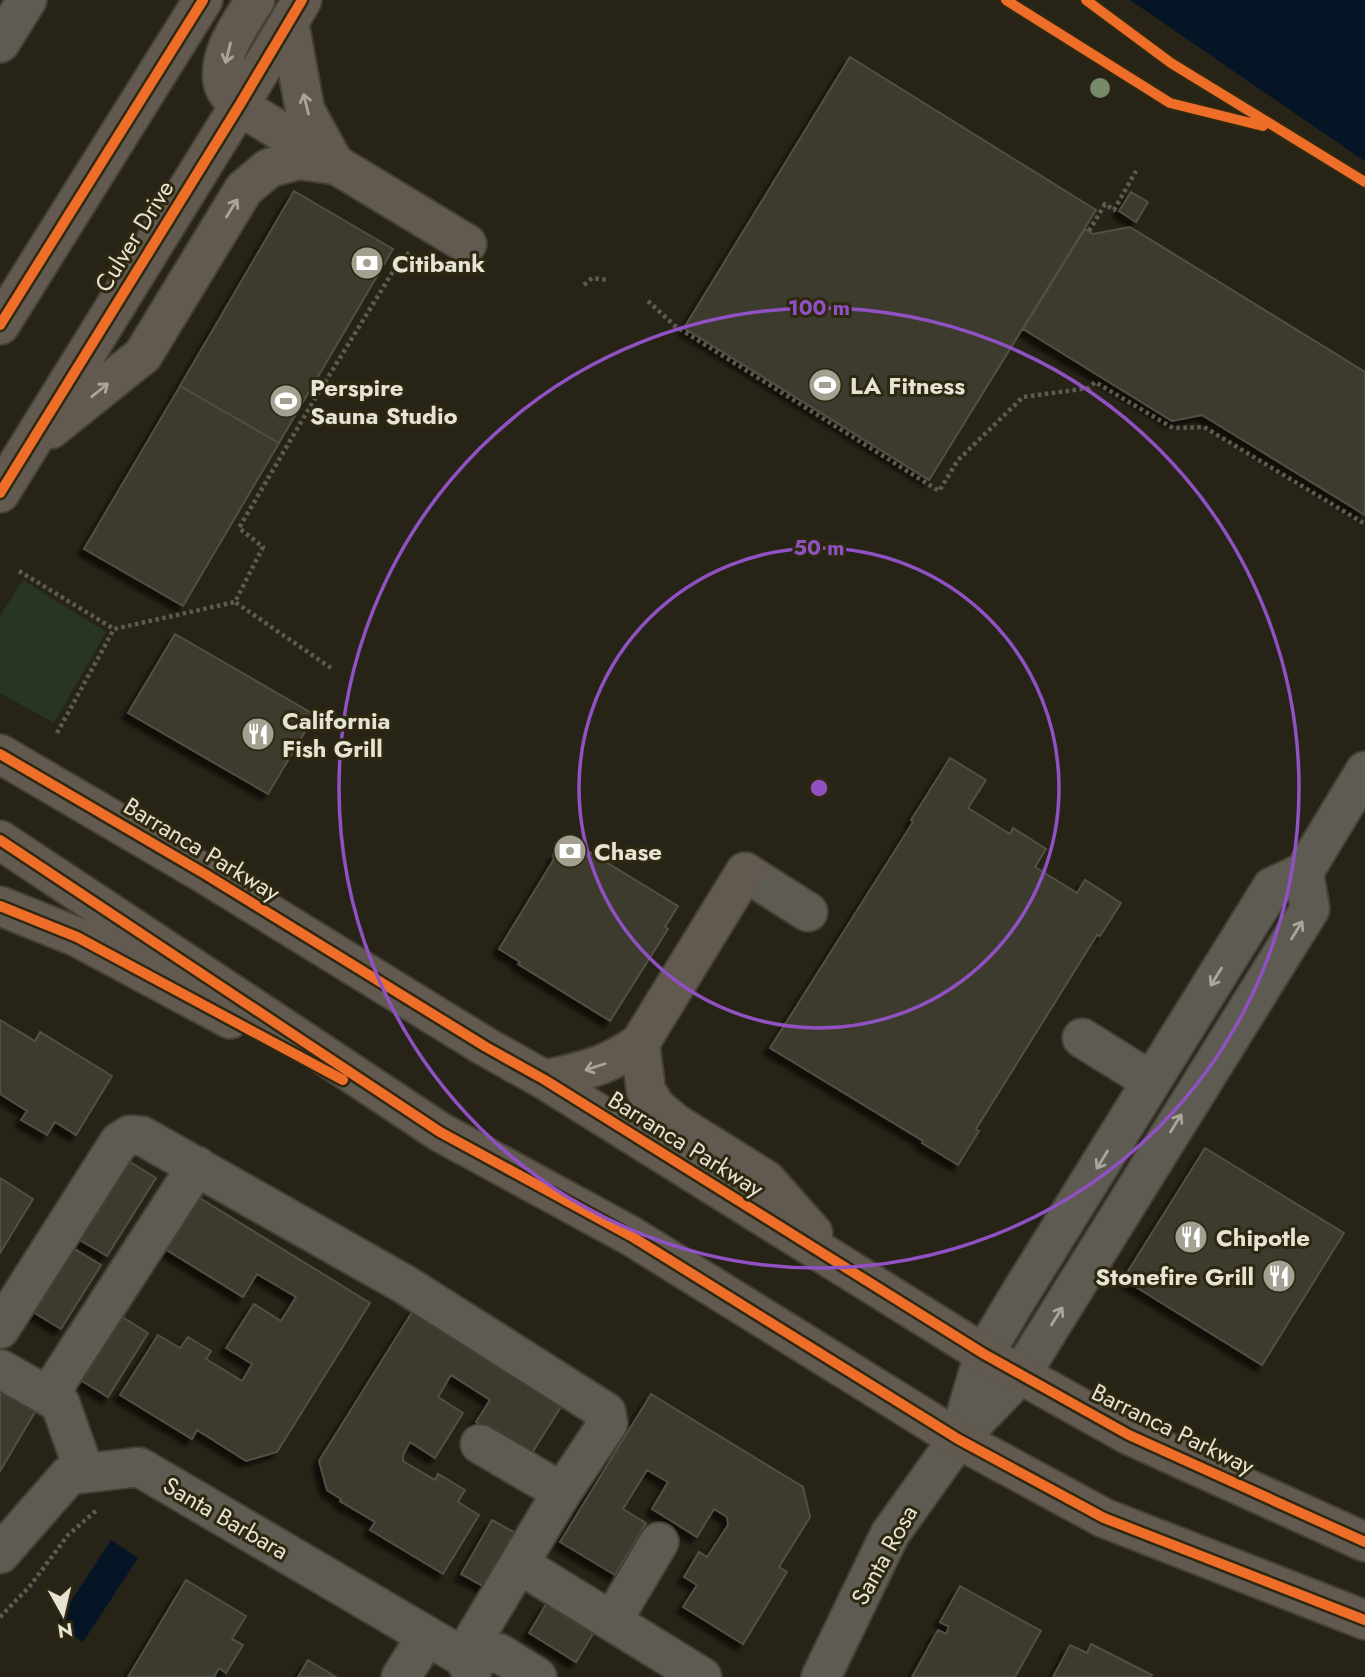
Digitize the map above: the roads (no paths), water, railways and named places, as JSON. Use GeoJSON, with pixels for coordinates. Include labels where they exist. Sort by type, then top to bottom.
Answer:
{"type":"FeatureCollection","features":[{"type":"Feature","properties":{"kind":"main road"},"geometry":{"type":"LineString","coordinates":[[0,325],[203,0]]}},
{"type":"Feature","properties":{"kind":"main road"},"geometry":{"type":"LineString","coordinates":[[255,0],[228,45],[223,77],[228,93],[239,106],[467,244]]}},
{"type":"Feature","properties":{"kind":"main road"},"geometry":{"type":"LineString","coordinates":[[295,11],[305,110],[335,165]]}},
{"type":"Feature","properties":{"kind":"main road","name":"Culver Drive"},"geometry":{"type":"LineString","coordinates":[[0,493],[295,11]]}},
{"type":"Feature","properties":{"kind":"main road"},"geometry":{"type":"LineString","coordinates":[[28,448],[143,355],[244,189],[269,168],[299,160],[335,165]]}},
{"type":"Feature","properties":{"kind":"main road","name":"Barranca Parkway"},"geometry":{"type":"LineString","coordinates":[[0,754],[205,874],[485,1047],[545,1080],[984,1354],[1129,1434],[1361,1539]]}},
{"type":"Feature","properties":{"kind":"main road"},"geometry":{"type":"LineString","coordinates":[[0,840],[440,1132]]}},
{"type":"Feature","properties":{"kind":"main road"},"geometry":{"type":"LineString","coordinates":[[545,1080],[596,1068],[618,1059],[640,1043],[745,872]]}},
{"type":"Feature","properties":{"kind":"main road"},"geometry":{"type":"LineString","coordinates":[[0,906],[77,937],[631,1236],[958,1439],[1104,1518],[1365,1620]]}},
{"type":"Feature","properties":{"kind":"main road"},"geometry":{"type":"LineString","coordinates":[[640,1043],[646,1091],[656,1107],[675,1123],[766,1180],[842,1266]]}},
{"type":"Feature","properties":{"kind":"street"},"geometry":{"type":"LineString","coordinates":[[0,43],[27,0]]}},
{"type":"Feature","properties":{"kind":"street"},"geometry":{"type":"LineString","coordinates":[[1304,872],[1365,771]]}},
{"type":"Feature","properties":{"kind":"street"},"geometry":{"type":"LineString","coordinates":[[745,872],[808,912]]}},
{"type":"Feature","properties":{"kind":"street","name":"Santa Rosa"},"geometry":{"type":"LineString","coordinates":[[821,1677],[890,1534],[958,1439],[1021,1374],[1310,909],[1304,872],[1272,887],[984,1354],[958,1439]]}},
{"type":"Feature","properties":{"kind":"street"},"geometry":{"type":"LineString","coordinates":[[1082,1038],[1151,1081]]}},
{"type":"Feature","properties":{"kind":"street"},"geometry":{"type":"LineString","coordinates":[[0,1329],[13,1278],[119,1142],[130,1135],[142,1136],[404,1284],[606,1412],[608,1423],[519,1564],[469,1667]]}},
{"type":"Feature","properties":{"kind":"street"},"geometry":{"type":"LineString","coordinates":[[48,1396],[197,1166]]}},
{"type":"Feature","properties":{"kind":"street"},"geometry":{"type":"LineString","coordinates":[[0,1369],[60,1403],[85,1473]]}},
{"type":"Feature","properties":{"kind":"street"},"geometry":{"type":"LineString","coordinates":[[480,1444],[562,1492]]}},
{"type":"Feature","properties":{"kind":"street","name":"Santa Barbara"},"geometry":{"type":"LineString","coordinates":[[0,1554],[69,1475],[139,1467],[428,1636],[469,1667]]}},
{"type":"Feature","properties":{"kind":"street"},"geometry":{"type":"LineString","coordinates":[[612,1621],[659,1542]]}},
{"type":"Feature","properties":{"kind":"street"},"geometry":{"type":"LineString","coordinates":[[519,1564],[702,1677]]}},
{"type":"Feature","properties":{"kind":"street"},"geometry":{"type":"LineString","coordinates":[[401,1677],[428,1636]]}},
{"type":"Feature","properties":{"kind":"street"},"geometry":{"type":"LineString","coordinates":[[469,1667],[499,1653],[537,1677]]}},
{"type":"Feature","properties":{"kind":"water"},"geometry":{"type":"Polygon","coordinates":[[[1130,0],[1365,0],[1365,161],[1363,160],[1130,0]]]}},
{"type":"Feature","properties":{"kind":"water"},"geometry":{"type":"Polygon","coordinates":[[[111,1540],[138,1558],[83,1642],[56,1624],[111,1540]]]}},
{"type":"Feature","properties":{"kind":"place","name":"Citibank"},"geometry":{"type":"Point","coordinates":[367,263]}},
{"type":"Feature","properties":{"kind":"place","name":"LA Fitness"},"geometry":{"type":"Point","coordinates":[825,385]}},
{"type":"Feature","properties":{"kind":"place","name":"Perspire Sauna Studio"},"geometry":{"type":"Point","coordinates":[286,401]}},
{"type":"Feature","properties":{"kind":"place","name":"California Fish Grill"},"geometry":{"type":"Point","coordinates":[258,734]}},
{"type":"Feature","properties":{"kind":"place","name":"Chase"},"geometry":{"type":"Point","coordinates":[570,851]}},
{"type":"Feature","properties":{"kind":"place","name":"Chipotle"},"geometry":{"type":"Point","coordinates":[1191,1237]}},
{"type":"Feature","properties":{"kind":"place","name":"Stonefire Grill"},"geometry":{"type":"Point","coordinates":[1279,1276]}}]}
